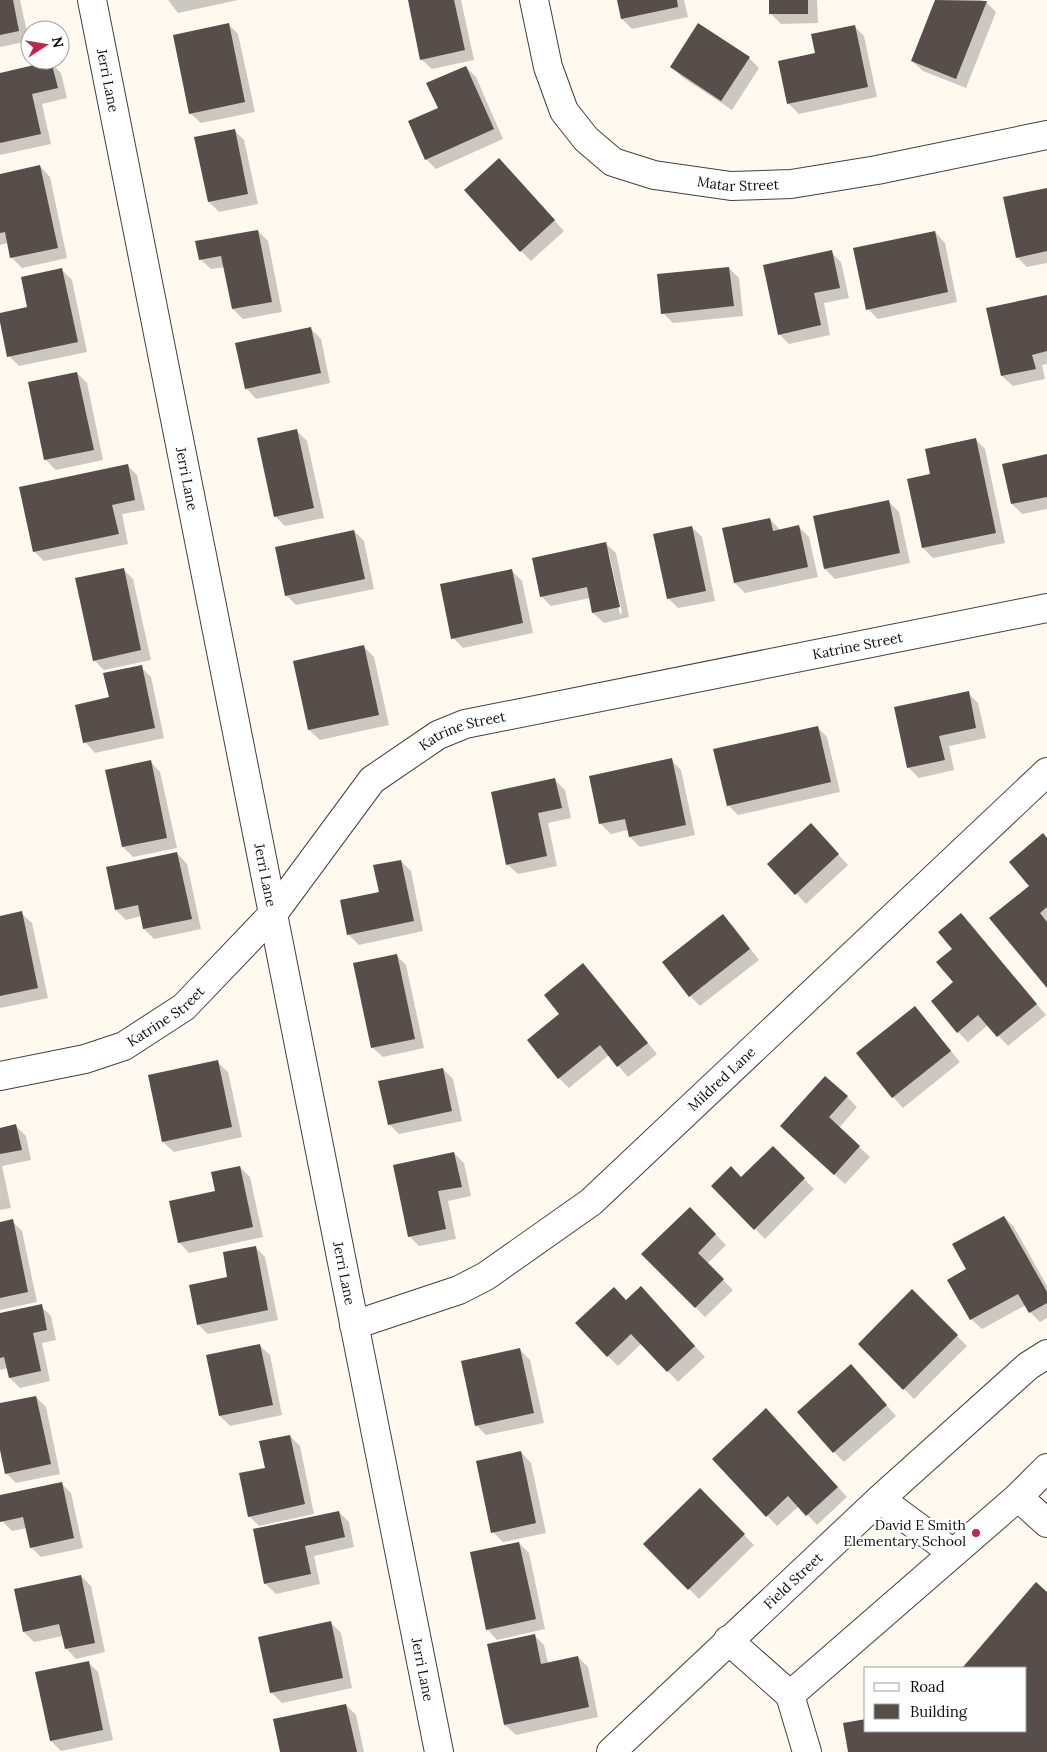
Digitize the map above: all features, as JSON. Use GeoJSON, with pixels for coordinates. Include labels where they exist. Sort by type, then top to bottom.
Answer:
{"type":"FeatureCollection","features":[{"type":"Feature","properties":{"kind":"street","name":"Jerri Lane"},"geometry":{"type":"LineString","coordinates":[[92,0],[439,1752]]}},
{"type":"Feature","properties":{"kind":"street","name":"Matar Street"},"geometry":{"type":"LineString","coordinates":[[534,0],[548,67],[564,111],[586,139],[613,162],[654,175],[731,186],[791,184],[877,170],[1047,135]]}},
{"type":"Feature","properties":{"kind":"street","name":"Katrine Street"},"geometry":{"type":"LineString","coordinates":[[0,1076],[85,1059],[124,1046],[184,1007],[273,914],[372,780],[438,736],[465,724],[1047,608]]}},
{"type":"Feature","properties":{"kind":"street","name":"Mildred Lane"},"geometry":{"type":"LineString","coordinates":[[354,1325],[459,1290],[486,1276],[591,1202],[1047,772]]}},
{"type":"Feature","properties":{"kind":"street","name":"Field Street"},"geometry":{"type":"LineString","coordinates":[[611,1752],[880,1499],[1028,1366],[1047,1354]]}},
{"type":"Feature","properties":{"kind":"street"},"geometry":{"type":"LineString","coordinates":[[790,1695],[1018,1497],[1047,1468]]}},
{"type":"Feature","properties":{"kind":"street"},"geometry":{"type":"LineString","coordinates":[[1018,1497],[1047,1523]]}},
{"type":"Feature","properties":{"kind":"street"},"geometry":{"type":"LineString","coordinates":[[880,1499],[953,1553]]}},
{"type":"Feature","properties":{"kind":"street"},"geometry":{"type":"LineString","coordinates":[[728,1640],[790,1695],[807,1752]]}},
{"type":"Feature","properties":{"kind":"building"},"geometry":{"type":"Polygon","coordinates":[[[0,0],[13,0],[19,31],[0,35],[0,0]]]}},
{"type":"Feature","properties":{"kind":"building"},"geometry":{"type":"Polygon","coordinates":[[[408,0],[454,0],[465,50],[420,60],[408,0]]]}},
{"type":"Feature","properties":{"kind":"building"},"geometry":{"type":"Polygon","coordinates":[[[617,0],[677,0],[678,7],[621,19],[617,0]]]}},
{"type":"Feature","properties":{"kind":"building"},"geometry":{"type":"Polygon","coordinates":[[[769,0],[808,0],[808,14],[769,14],[769,0]]]}},
{"type":"Feature","properties":{"kind":"building"},"geometry":{"type":"Polygon","coordinates":[[[935,0],[987,1],[956,79],[911,61],[935,0]]]}},
{"type":"Feature","properties":{"kind":"building"},"geometry":{"type":"Polygon","coordinates":[[[229,23],[245,102],[189,114],[173,35],[229,23]]]}},
{"type":"Feature","properties":{"kind":"building"},"geometry":{"type":"Polygon","coordinates":[[[698,23],[750,57],[721,101],[670,67],[698,23]]]}},
{"type":"Feature","properties":{"kind":"building"},"geometry":{"type":"Polygon","coordinates":[[[855,25],[868,87],[787,104],[778,61],[815,53],[811,34],[855,25]]]}},
{"type":"Feature","properties":{"kind":"building"},"geometry":{"type":"Polygon","coordinates":[[[466,66],[494,129],[425,160],[408,121],[438,108],[426,83],[466,66]]]}},
{"type":"Feature","properties":{"kind":"building"},"geometry":{"type":"Polygon","coordinates":[[[20,68],[20,70],[53,70],[58,88],[32,94],[41,134],[0,143],[0,73],[20,68]]]}},
{"type":"Feature","properties":{"kind":"building"},"geometry":{"type":"Polygon","coordinates":[[[235,129],[248,194],[208,202],[194,137],[235,129]]]}},
{"type":"Feature","properties":{"kind":"building"},"geometry":{"type":"Polygon","coordinates":[[[499,158],[555,220],[520,252],[464,190],[499,158]]]}},
{"type":"Feature","properties":{"kind":"building"},"geometry":{"type":"Polygon","coordinates":[[[40,165],[58,248],[10,258],[5,232],[0,233],[0,174],[40,165]]]}},
{"type":"Feature","properties":{"kind":"building"},"geometry":{"type":"Polygon","coordinates":[[[1047,188],[1047,251],[1016,258],[1003,197],[1047,188]]]}},
{"type":"Feature","properties":{"kind":"building"},"geometry":{"type":"Polygon","coordinates":[[[258,230],[272,302],[232,309],[221,256],[199,260],[195,241],[258,230]]]}},
{"type":"Feature","properties":{"kind":"building"},"geometry":{"type":"Polygon","coordinates":[[[935,231],[948,292],[866,310],[853,248],[935,231]]]}},
{"type":"Feature","properties":{"kind":"building"},"geometry":{"type":"Polygon","coordinates":[[[832,250],[840,288],[814,293],[821,325],[778,335],[763,265],[832,250]]]}},
{"type":"Feature","properties":{"kind":"building"},"geometry":{"type":"Polygon","coordinates":[[[729,267],[734,306],[661,314],[657,274],[729,267]]]}},
{"type":"Feature","properties":{"kind":"building"},"geometry":{"type":"Polygon","coordinates":[[[62,268],[78,342],[7,357],[0,313],[27,307],[21,277],[62,268]]]}},
{"type":"Feature","properties":{"kind":"building"},"geometry":{"type":"Polygon","coordinates":[[[1047,295],[1047,351],[1032,355],[1036,369],[1001,376],[986,308],[1047,295]]]}},
{"type":"Feature","properties":{"kind":"building"},"geometry":{"type":"Polygon","coordinates":[[[311,327],[321,373],[245,389],[235,343],[311,327]]]}},
{"type":"Feature","properties":{"kind":"building"},"geometry":{"type":"Polygon","coordinates":[[[77,372],[94,450],[44,460],[28,382],[77,372]]]}},
{"type":"Feature","properties":{"kind":"building"},"geometry":{"type":"Polygon","coordinates":[[[297,429],[314,508],[274,517],[257,438],[297,429]]]}},
{"type":"Feature","properties":{"kind":"building"},"geometry":{"type":"Polygon","coordinates":[[[976,438],[996,533],[922,548],[907,479],[930,474],[925,449],[976,438]]]}},
{"type":"Feature","properties":{"kind":"building"},"geometry":{"type":"Polygon","coordinates":[[[1047,454],[1047,497],[1011,504],[1002,464],[1047,454]]]}},
{"type":"Feature","properties":{"kind":"building"},"geometry":{"type":"Polygon","coordinates":[[[128,464],[135,500],[112,505],[119,534],[33,552],[19,487],[128,464]]]}},
{"type":"Feature","properties":{"kind":"building"},"geometry":{"type":"Polygon","coordinates":[[[889,500],[900,553],[824,569],[813,516],[889,500]]]}},
{"type":"Feature","properties":{"kind":"building"},"geometry":{"type":"Polygon","coordinates":[[[770,518],[773,531],[799,525],[808,567],[734,583],[722,528],[770,518]]]}},
{"type":"Feature","properties":{"kind":"building"},"geometry":{"type":"Polygon","coordinates":[[[692,526],[706,591],[667,599],[653,534],[692,526]]]}},
{"type":"Feature","properties":{"kind":"building"},"geometry":{"type":"Polygon","coordinates":[[[354,530],[365,579],[285,596],[275,547],[354,530]]]}},
{"type":"Feature","properties":{"kind":"building"},"geometry":{"type":"Polygon","coordinates":[[[606,542],[620,607],[592,613],[587,587],[540,597],[532,558],[606,542]]]}},
{"type":"Feature","properties":{"kind":"building"},"geometry":{"type":"Polygon","coordinates":[[[124,568],[141,650],[93,661],[75,578],[124,568]]]}},
{"type":"Feature","properties":{"kind":"building"},"geometry":{"type":"Polygon","coordinates":[[[512,569],[523,623],[451,639],[440,584],[512,569]]]}},
{"type":"Feature","properties":{"kind":"building"},"geometry":{"type":"Polygon","coordinates":[[[364,645],[379,715],[308,730],[293,661],[364,645]]]}},
{"type":"Feature","properties":{"kind":"building"},"geometry":{"type":"Polygon","coordinates":[[[142,665],[155,728],[83,743],[75,705],[109,697],[103,673],[142,665]]]}},
{"type":"Feature","properties":{"kind":"building"},"geometry":{"type":"Polygon","coordinates":[[[969,691],[976,728],[939,736],[945,760],[907,768],[894,707],[969,691]]]}},
{"type":"Feature","properties":{"kind":"building"},"geometry":{"type":"Polygon","coordinates":[[[818,726],[831,782],[727,806],[713,749],[818,726]]]}},
{"type":"Feature","properties":{"kind":"building"},"geometry":{"type":"Polygon","coordinates":[[[672,758],[686,825],[629,837],[625,819],[599,824],[589,776],[672,758]]]}},
{"type":"Feature","properties":{"kind":"building"},"geometry":{"type":"Polygon","coordinates":[[[151,760],[167,838],[122,847],[105,770],[151,760]]]}},
{"type":"Feature","properties":{"kind":"building"},"geometry":{"type":"Polygon","coordinates":[[[555,778],[562,808],[538,813],[547,856],[506,865],[491,792],[555,778]]]}},
{"type":"Feature","properties":{"kind":"building"},"geometry":{"type":"Polygon","coordinates":[[[811,823],[839,854],[795,895],[767,864],[811,823]]]}},
{"type":"Feature","properties":{"kind":"building"},"geometry":{"type":"Polygon","coordinates":[[[1043,833],[1047,838],[1047,907],[1040,913],[1047,922],[1047,988],[989,918],[1029,886],[1009,862],[1043,833]]]}},
{"type":"Feature","properties":{"kind":"building"},"geometry":{"type":"Polygon","coordinates":[[[177,852],[192,919],[143,929],[138,905],[115,910],[106,867],[177,852]]]}},
{"type":"Feature","properties":{"kind":"building"},"geometry":{"type":"Polygon","coordinates":[[[401,860],[414,921],[347,935],[340,900],[379,892],[373,865],[401,860]]]}},
{"type":"Feature","properties":{"kind":"building"},"geometry":{"type":"Polygon","coordinates":[[[22,911],[38,988],[0,996],[0,916],[22,911]]]}},
{"type":"Feature","properties":{"kind":"building"},"geometry":{"type":"Polygon","coordinates":[[[961,913],[1037,1004],[997,1037],[978,1015],[957,1033],[931,1001],[953,982],[936,962],[952,949],[938,932],[961,913]]]}},
{"type":"Feature","properties":{"kind":"building"},"geometry":{"type":"Polygon","coordinates":[[[723,914],[750,949],[689,997],[662,962],[723,914]]]}},
{"type":"Feature","properties":{"kind":"building"},"geometry":{"type":"Polygon","coordinates":[[[397,954],[415,1039],[371,1048],[353,963],[397,954]]]}},
{"type":"Feature","properties":{"kind":"building"},"geometry":{"type":"Polygon","coordinates":[[[583,963],[648,1043],[617,1067],[600,1045],[558,1079],[527,1040],[559,1014],[544,995],[583,963]]]}},
{"type":"Feature","properties":{"kind":"building"},"geometry":{"type":"Polygon","coordinates":[[[915,1006],[951,1051],[892,1098],[856,1053],[915,1006]]]}},
{"type":"Feature","properties":{"kind":"building"},"geometry":{"type":"Polygon","coordinates":[[[218,1060],[232,1127],[162,1142],[148,1075],[218,1060]]]}},
{"type":"Feature","properties":{"kind":"building"},"geometry":{"type":"Polygon","coordinates":[[[443,1068],[452,1111],[388,1125],[378,1081],[443,1068]]]}},
{"type":"Feature","properties":{"kind":"building"},"geometry":{"type":"Polygon","coordinates":[[[825,1076],[848,1096],[829,1117],[860,1146],[834,1175],[780,1126],[825,1076]]]}},
{"type":"Feature","properties":{"kind":"building"},"geometry":{"type":"Polygon","coordinates":[[[16,1124],[22,1150],[0,1154],[0,1128],[16,1124]]]}},
{"type":"Feature","properties":{"kind":"building"},"geometry":{"type":"Polygon","coordinates":[[[773,1146],[805,1178],[754,1230],[711,1186],[731,1166],[741,1177],[773,1146]]]}},
{"type":"Feature","properties":{"kind":"building"},"geometry":{"type":"Polygon","coordinates":[[[454,1152],[462,1187],[438,1191],[446,1229],[408,1237],[393,1165],[454,1152]]]}},
{"type":"Feature","properties":{"kind":"building"},"geometry":{"type":"Polygon","coordinates":[[[240,1166],[253,1227],[178,1243],[169,1201],[215,1191],[211,1172],[240,1166]]]}},
{"type":"Feature","properties":{"kind":"building"},"geometry":{"type":"Polygon","coordinates":[[[690,1207],[716,1234],[698,1253],[724,1279],[695,1308],[641,1254],[690,1207]]]}},
{"type":"Feature","properties":{"kind":"building"},"geometry":{"type":"Polygon","coordinates":[[[1004,1216],[1047,1292],[1047,1303],[1029,1313],[1018,1294],[970,1320],[947,1280],[966,1269],[952,1244],[1004,1216]]]}},
{"type":"Feature","properties":{"kind":"building"},"geometry":{"type":"Polygon","coordinates":[[[13,1219],[28,1292],[0,1298],[0,1222],[13,1219]]]}},
{"type":"Feature","properties":{"kind":"building"},"geometry":{"type":"Polygon","coordinates":[[[256,1246],[268,1310],[197,1325],[189,1285],[227,1277],[223,1252],[256,1246]]]}},
{"type":"Feature","properties":{"kind":"building"},"geometry":{"type":"Polygon","coordinates":[[[641,1286],[695,1346],[667,1372],[631,1334],[607,1357],[575,1323],[614,1287],[626,1300],[641,1286]]]}},
{"type":"Feature","properties":{"kind":"building"},"geometry":{"type":"Polygon","coordinates":[[[912,1289],[958,1335],[903,1390],[858,1344],[912,1289]]]}},
{"type":"Feature","properties":{"kind":"building"},"geometry":{"type":"Polygon","coordinates":[[[42,1304],[47,1330],[33,1333],[41,1371],[9,1378],[4,1357],[0,1358],[0,1313],[42,1304]]]}},
{"type":"Feature","properties":{"kind":"building"},"geometry":{"type":"Polygon","coordinates":[[[260,1344],[273,1405],[219,1416],[206,1355],[260,1344]]]}},
{"type":"Feature","properties":{"kind":"building"},"geometry":{"type":"Polygon","coordinates":[[[520,1348],[534,1413],[475,1426],[461,1361],[520,1348]]]}},
{"type":"Feature","properties":{"kind":"building"},"geometry":{"type":"Polygon","coordinates":[[[851,1364],[887,1405],[833,1453],[797,1412],[851,1364]]]}},
{"type":"Feature","properties":{"kind":"building"},"geometry":{"type":"Polygon","coordinates":[[[36,1396],[51,1464],[5,1474],[0,1450],[0,1403],[36,1396]]]}},
{"type":"Feature","properties":{"kind":"building"},"geometry":{"type":"Polygon","coordinates":[[[766,1408],[838,1487],[806,1516],[788,1496],[766,1517],[712,1459],[766,1408]]]}},
{"type":"Feature","properties":{"kind":"building"},"geometry":{"type":"Polygon","coordinates":[[[290,1435],[305,1504],[248,1517],[239,1473],[265,1468],[259,1441],[290,1435]]]}},
{"type":"Feature","properties":{"kind":"building"},"geometry":{"type":"Polygon","coordinates":[[[521,1451],[536,1523],[491,1533],[476,1461],[521,1451]]]}},
{"type":"Feature","properties":{"kind":"building"},"geometry":{"type":"Polygon","coordinates":[[[62,1482],[74,1538],[30,1548],[23,1517],[0,1522],[0,1495],[62,1482]]]}},
{"type":"Feature","properties":{"kind":"building"},"geometry":{"type":"Polygon","coordinates":[[[700,1488],[745,1534],[688,1590],[643,1544],[700,1488]]]}},
{"type":"Feature","properties":{"kind":"building"},"geometry":{"type":"Polygon","coordinates":[[[339,1511],[345,1537],[305,1546],[311,1574],[264,1584],[253,1529],[339,1511]]]}},
{"type":"Feature","properties":{"kind":"building"},"geometry":{"type":"Polygon","coordinates":[[[519,1542],[536,1619],[486,1630],[470,1552],[519,1542]]]}},
{"type":"Feature","properties":{"kind":"building"},"geometry":{"type":"Polygon","coordinates":[[[81,1575],[95,1643],[65,1649],[59,1624],[23,1632],[14,1589],[81,1575]]]}},
{"type":"Feature","properties":{"kind":"building"},"geometry":{"type":"Polygon","coordinates":[[[1036,1582],[1047,1592],[1047,1752],[848,1752],[843,1723],[864,1719],[864,1732],[1027,1732],[1027,1667],[963,1667],[1036,1582]]]}},
{"type":"Feature","properties":{"kind":"building"},"geometry":{"type":"Polygon","coordinates":[[[331,1621],[343,1678],[270,1693],[258,1637],[331,1621]]]}},
{"type":"Feature","properties":{"kind":"building"},"geometry":{"type":"Polygon","coordinates":[[[535,1634],[541,1664],[578,1656],[589,1707],[504,1725],[487,1644],[535,1634]]]}},
{"type":"Feature","properties":{"kind":"building"},"geometry":{"type":"Polygon","coordinates":[[[89,1661],[103,1730],[50,1741],[35,1672],[89,1661]]]}},
{"type":"Feature","properties":{"kind":"building"},"geometry":{"type":"Polygon","coordinates":[[[346,1704],[357,1752],[280,1752],[273,1719],[346,1704]]]}},
{"type":"Feature","properties":{"kind":"place","name":"David E Smith Elementary School"},"geometry":{"type":"Point","coordinates":[976,1533]}}]}
